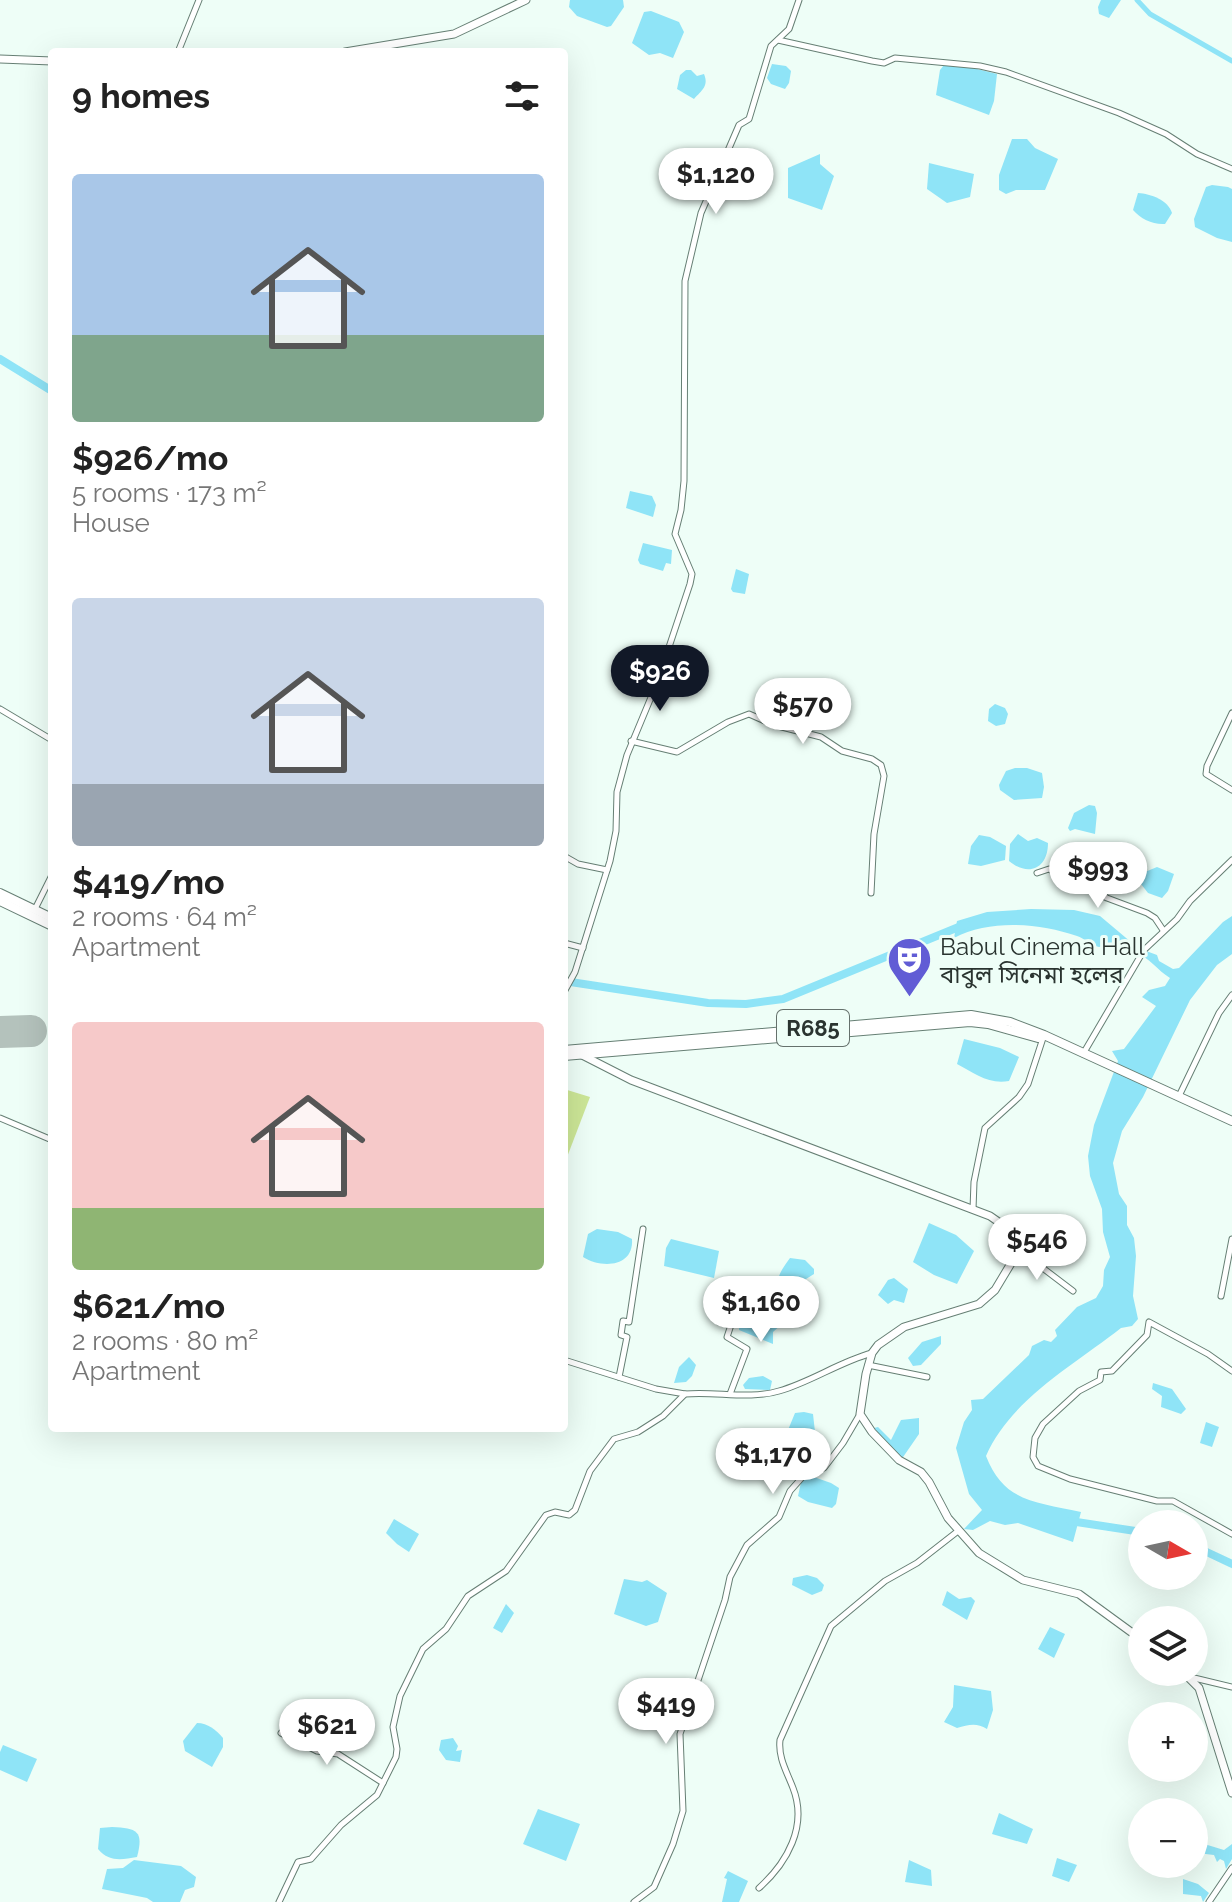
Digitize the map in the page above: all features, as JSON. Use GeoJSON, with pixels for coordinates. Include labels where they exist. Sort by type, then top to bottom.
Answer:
{"type":"FeatureCollection","features":[{"type":"Feature","properties":{"kind":"main road"},"geometry":{"type":"LineString","coordinates":[[0,893],[48,920]]}},
{"type":"Feature","properties":{"kind":"main road"},"geometry":{"type":"LineString","coordinates":[[0,901],[48,920]]}},
{"type":"Feature","properties":{"kind":"main road","name":"R685"},"geometry":{"type":"LineString","coordinates":[[568,1056],[971,1015],[1010,1022],[1232,1121]]}},
{"type":"Feature","properties":{"kind":"main road","name":"R685"},"geometry":{"type":"LineString","coordinates":[[568,1050],[632,1048]]}},
{"type":"Feature","properties":{"kind":"street"},"geometry":{"type":"LineString","coordinates":[[180,48],[199,0]]}},
{"type":"Feature","properties":{"kind":"street"},"geometry":{"type":"LineString","coordinates":[[369,48],[454,34],[526,0]]}},
{"type":"Feature","properties":{"kind":"street"},"geometry":{"type":"LineString","coordinates":[[568,985],[575,972],[607,870],[616,831],[617,792],[631,741],[657,683],[692,574],[675,534],[684,481],[685,281],[693,243],[701,213],[735,133],[739,125],[749,119],[771,46],[789,29],[799,0]]}},
{"type":"Feature","properties":{"kind":"street"},"geometry":{"type":"LineString","coordinates":[[777,40],[884,63],[895,58],[980,66],[1006,72],[1119,113],[1232,169]]}},
{"type":"Feature","properties":{"kind":"street"},"geometry":{"type":"LineString","coordinates":[[0,59],[48,61]]}},
{"type":"Feature","properties":{"kind":"street"},"geometry":{"type":"LineString","coordinates":[[0,709],[48,738]]}},
{"type":"Feature","properties":{"kind":"street"},"geometry":{"type":"LineString","coordinates":[[1232,713],[1206,774],[1232,790]]}},
{"type":"Feature","properties":{"kind":"street"},"geometry":{"type":"LineString","coordinates":[[631,741],[677,752],[728,722],[749,714],[774,725],[821,737],[842,751],[872,759],[881,765],[884,776],[874,834],[871,893]]}},
{"type":"Feature","properties":{"kind":"street"},"geometry":{"type":"LineString","coordinates":[[568,858],[578,864],[607,870]]}},
{"type":"Feature","properties":{"kind":"street"},"geometry":{"type":"LineString","coordinates":[[1083,1054],[1142,953],[1232,860]]}},
{"type":"Feature","properties":{"kind":"street"},"geometry":{"type":"LineString","coordinates":[[1037,873],[1049,869],[1064,875],[1107,898],[1147,913],[1163,930]]}},
{"type":"Feature","properties":{"kind":"street"},"geometry":{"type":"LineString","coordinates":[[34,910],[48,883]]}},
{"type":"Feature","properties":{"kind":"street"},"geometry":{"type":"LineString","coordinates":[[568,944],[583,948]]}},
{"type":"Feature","properties":{"kind":"street"},"geometry":{"type":"LineString","coordinates":[[1179,1096],[1219,1013],[1232,995]]}},
{"type":"Feature","properties":{"kind":"street"},"geometry":{"type":"LineString","coordinates":[[973,1209],[974,1182],[985,1128],[1019,1097],[1028,1084],[1043,1037]]}},
{"type":"Feature","properties":{"kind":"street"},"geometry":{"type":"LineString","coordinates":[[582,1055],[631,1080],[990,1216],[1013,1232],[1020,1242],[1019,1250],[995,1290],[979,1304],[904,1327],[878,1345],[868,1365],[860,1414],[824,1468],[811,1470],[793,1486],[779,1517],[747,1545],[730,1577],[680,1734],[683,1811],[673,1844],[654,1887],[634,1902]]}},
{"type":"Feature","properties":{"kind":"street"},"geometry":{"type":"LineString","coordinates":[[0,1118],[48,1138]]}},
{"type":"Feature","properties":{"kind":"street"},"geometry":{"type":"LineString","coordinates":[[619,1377],[627,1337],[621,1335],[623,1321],[629,1322],[643,1229]]}},
{"type":"Feature","properties":{"kind":"street"},"geometry":{"type":"LineString","coordinates":[[1221,1296],[1232,1239]]}},
{"type":"Feature","properties":{"kind":"street"},"geometry":{"type":"LineString","coordinates":[[1019,1250],[1073,1291]]}},
{"type":"Feature","properties":{"kind":"street"},"geometry":{"type":"LineString","coordinates":[[719,1322],[731,1325],[727,1337],[747,1349],[730,1394]]}},
{"type":"Feature","properties":{"kind":"street"},"geometry":{"type":"LineString","coordinates":[[1231,1368],[1149,1322],[1147,1335],[1112,1371],[1101,1372],[1100,1380],[1079,1391],[1043,1424],[1035,1438],[1033,1457],[1038,1466],[1070,1479],[1157,1501],[1173,1501],[1232,1534]]}},
{"type":"Feature","properties":{"kind":"street"},"geometry":{"type":"LineString","coordinates":[[568,1361],[656,1389],[685,1394],[762,1395],[872,1353]]}},
{"type":"Feature","properties":{"kind":"street"},"geometry":{"type":"LineString","coordinates":[[868,1365],[927,1377]]}},
{"type":"Feature","properties":{"kind":"street"},"geometry":{"type":"LineString","coordinates":[[279,1902],[298,1862],[311,1859],[341,1825],[371,1803],[383,1783],[396,1757],[393,1727],[400,1696],[423,1649],[446,1629],[468,1596],[506,1571],[546,1515],[555,1512],[569,1515],[575,1510],[590,1471],[614,1439],[638,1432],[663,1416],[685,1394]]}},
{"type":"Feature","properties":{"kind":"street"},"geometry":{"type":"LineString","coordinates":[[860,1414],[872,1432],[899,1460],[921,1472],[948,1518],[979,1553],[1023,1580],[1079,1594],[1128,1630]]}},
{"type":"Feature","properties":{"kind":"street"},"geometry":{"type":"LineString","coordinates":[[759,1888],[779,1869],[791,1848],[798,1823],[798,1807],[781,1760],[780,1740],[831,1626],[885,1581],[917,1563],[958,1531]]}},
{"type":"Feature","properties":{"kind":"street"},"geometry":{"type":"LineString","coordinates":[[1208,1680],[1232,1687]]}},
{"type":"Feature","properties":{"kind":"street"},"geometry":{"type":"LineString","coordinates":[[1197,1686],[1232,1793]]}},
{"type":"Feature","properties":{"kind":"street"},"geometry":{"type":"LineString","coordinates":[[281,1733],[317,1751],[338,1754],[383,1783]]}},
{"type":"Feature","properties":{"kind":"street"},"geometry":{"type":"LineString","coordinates":[[1209,1902],[1232,1868]]}},
{"type":"Feature","properties":{"kind":"green space"},"geometry":{"type":"Polygon","coordinates":[[[568,1090],[590,1097],[568,1155],[568,1090]]]}},
{"type":"Feature","properties":{"kind":"water"},"geometry":{"type":"Polygon","coordinates":[[[570,0],[623,0],[624,7],[611,26],[607,27],[577,16],[569,7],[570,0]]]}},
{"type":"Feature","properties":{"kind":"water"},"geometry":{"type":"Polygon","coordinates":[[[1101,0],[1121,0],[1109,18],[1099,14],[1101,0]]]}},
{"type":"Feature","properties":{"kind":"water"},"geometry":{"type":"Polygon","coordinates":[[[651,11],[679,22],[684,32],[673,58],[660,53],[649,55],[632,43],[644,12],[651,11]]]}},
{"type":"Feature","properties":{"kind":"water"},"geometry":{"type":"Polygon","coordinates":[[[772,64],[786,66],[791,71],[785,89],[771,84],[767,78],[772,64]]]}},
{"type":"Feature","properties":{"kind":"water"},"geometry":{"type":"Polygon","coordinates":[[[944,65],[997,74],[989,115],[936,95],[940,70],[944,65]]]}},
{"type":"Feature","properties":{"kind":"water"},"geometry":{"type":"Polygon","coordinates":[[[686,70],[697,76],[704,74],[704,88],[694,99],[677,89],[680,75],[686,70]]]}},
{"type":"Feature","properties":{"kind":"water"},"geometry":{"type":"Polygon","coordinates":[[[1012,139],[1027,139],[1035,148],[1058,159],[1045,190],[1016,190],[1006,194],[999,190],[999,175],[1012,139]]]}},
{"type":"Feature","properties":{"kind":"water"},"geometry":{"type":"Polygon","coordinates":[[[820,154],[820,164],[834,176],[822,210],[788,198],[788,168],[820,154]]]}},
{"type":"Feature","properties":{"kind":"water"},"geometry":{"type":"Polygon","coordinates":[[[929,163],[974,174],[970,197],[947,203],[927,189],[929,163]]]}},
{"type":"Feature","properties":{"kind":"water"},"geometry":{"type":"Polygon","coordinates":[[[1212,185],[1232,189],[1232,242],[1195,227],[1194,219],[1206,187],[1212,185]]]}},
{"type":"Feature","properties":{"kind":"water"},"geometry":{"type":"Polygon","coordinates":[[[1138,193],[1153,196],[1167,205],[1172,213],[1165,224],[1148,221],[1133,210],[1138,193]]]}},
{"type":"Feature","properties":{"kind":"water"},"geometry":{"type":"Polygon","coordinates":[[[630,491],[652,496],[656,505],[653,517],[626,508],[630,491]]]}},
{"type":"Feature","properties":{"kind":"water"},"geometry":{"type":"Polygon","coordinates":[[[643,543],[672,550],[671,564],[666,563],[663,571],[640,564],[638,560],[643,543]]]}},
{"type":"Feature","properties":{"kind":"water"},"geometry":{"type":"Polygon","coordinates":[[[736,569],[749,574],[745,594],[731,589],[736,569]]]}},
{"type":"Feature","properties":{"kind":"water"},"geometry":{"type":"Polygon","coordinates":[[[995,704],[1005,708],[1008,714],[1005,724],[996,726],[988,721],[989,709],[995,704]]]}},
{"type":"Feature","properties":{"kind":"water"},"geometry":{"type":"Polygon","coordinates":[[[1015,768],[1042,773],[1042,798],[1014,800],[1000,790],[999,785],[1006,771],[1015,768]]]}},
{"type":"Feature","properties":{"kind":"water"},"geometry":{"type":"Polygon","coordinates":[[[1089,805],[1095,806],[1097,813],[1095,834],[1075,829],[1070,831],[1068,828],[1074,813],[1089,805]]]}},
{"type":"Feature","properties":{"kind":"water"},"geometry":{"type":"Polygon","coordinates":[[[1018,834],[1028,841],[1037,838],[1048,843],[1045,859],[1036,868],[1023,869],[1009,861],[1010,844],[1018,834]]]}},
{"type":"Feature","properties":{"kind":"water"},"geometry":{"type":"Polygon","coordinates":[[[979,835],[1006,846],[1005,860],[981,866],[968,864],[971,846],[979,835]]]}},
{"type":"Feature","properties":{"kind":"water"},"geometry":{"type":"Polygon","coordinates":[[[1157,867],[1174,874],[1162,898],[1148,893],[1141,884],[1145,872],[1157,867]]]}},
{"type":"Feature","properties":{"kind":"water"},"geometry":{"type":"Polygon","coordinates":[[[1074,910],[1100,916],[1138,948],[1157,955],[1159,961],[1173,969],[1179,968],[1232,916],[1232,954],[1217,965],[1190,1000],[1143,1097],[1122,1131],[1113,1163],[1119,1194],[1127,1206],[1127,1225],[1134,1238],[1133,1296],[1138,1319],[1132,1326],[1121,1328],[1027,1400],[997,1436],[986,1456],[993,1471],[1012,1492],[1036,1502],[1081,1512],[1073,1542],[1018,1523],[1005,1525],[990,1521],[973,1530],[964,1529],[982,1510],[969,1494],[956,1448],[964,1422],[972,1410],[971,1400],[983,1399],[1029,1355],[1032,1346],[1044,1340],[1051,1342],[1057,1336],[1055,1330],[1077,1307],[1096,1298],[1103,1286],[1104,1270],[1110,1257],[1103,1232],[1102,1209],[1090,1176],[1088,1156],[1094,1125],[1118,1061],[1112,1051],[1124,1049],[1156,1006],[1142,997],[1149,990],[1165,986],[1170,978],[1145,957],[1127,948],[1111,944],[1099,947],[1077,936],[1047,928],[999,926],[954,938],[957,921],[987,912],[1074,910]]]}},
{"type":"Feature","properties":{"kind":"water"},"geometry":{"type":"Polygon","coordinates":[[[964,1039],[1000,1048],[1019,1057],[1009,1081],[988,1080],[957,1064],[964,1039]]]}},
{"type":"Feature","properties":{"kind":"water"},"geometry":{"type":"Polygon","coordinates":[[[929,1223],[956,1235],[974,1251],[957,1284],[913,1262],[929,1223]]]}},
{"type":"Feature","properties":{"kind":"water"},"geometry":{"type":"Polygon","coordinates":[[[597,1229],[618,1232],[632,1239],[628,1255],[607,1264],[583,1257],[588,1234],[597,1229]]]}},
{"type":"Feature","properties":{"kind":"water"},"geometry":{"type":"Polygon","coordinates":[[[671,1239],[719,1251],[714,1278],[664,1266],[666,1248],[671,1239]]]}},
{"type":"Feature","properties":{"kind":"water"},"geometry":{"type":"Polygon","coordinates":[[[790,1258],[805,1260],[814,1269],[814,1274],[798,1284],[787,1298],[779,1294],[777,1284],[790,1258]]]}},
{"type":"Feature","properties":{"kind":"water"},"geometry":{"type":"Polygon","coordinates":[[[894,1278],[908,1289],[904,1303],[894,1300],[888,1304],[878,1295],[888,1280],[894,1278]]]}},
{"type":"Feature","properties":{"kind":"water"},"geometry":{"type":"Polygon","coordinates":[[[758,1303],[766,1312],[782,1310],[785,1315],[782,1324],[773,1332],[773,1344],[739,1330],[740,1311],[758,1303]]]}},
{"type":"Feature","properties":{"kind":"water"},"geometry":{"type":"Polygon","coordinates":[[[941,1336],[941,1344],[921,1365],[913,1366],[908,1358],[922,1342],[941,1336]]]}},
{"type":"Feature","properties":{"kind":"water"},"geometry":{"type":"Polygon","coordinates":[[[689,1357],[696,1365],[692,1376],[686,1382],[674,1383],[679,1367],[689,1357]]]}},
{"type":"Feature","properties":{"kind":"water"},"geometry":{"type":"Polygon","coordinates":[[[763,1376],[772,1381],[770,1390],[745,1389],[743,1385],[749,1378],[763,1376]]]}},
{"type":"Feature","properties":{"kind":"water"},"geometry":{"type":"Polygon","coordinates":[[[1153,1383],[1172,1389],[1186,1409],[1181,1414],[1161,1407],[1162,1396],[1152,1389],[1153,1383]]]}},
{"type":"Feature","properties":{"kind":"water"},"geometry":{"type":"Polygon","coordinates":[[[795,1413],[813,1414],[815,1432],[808,1436],[807,1461],[791,1459],[795,1437],[804,1436],[793,1436],[788,1430],[795,1413]]]}},
{"type":"Feature","properties":{"kind":"water"},"geometry":{"type":"Polygon","coordinates":[[[919,1418],[919,1434],[901,1460],[874,1428],[878,1427],[891,1440],[901,1420],[919,1418]]]}},
{"type":"Feature","properties":{"kind":"water"},"geometry":{"type":"Polygon","coordinates":[[[1206,1422],[1219,1427],[1212,1447],[1200,1443],[1206,1422]]]}},
{"type":"Feature","properties":{"kind":"water"},"geometry":{"type":"Polygon","coordinates":[[[808,1475],[839,1488],[836,1504],[832,1508],[798,1496],[802,1478],[808,1475]]]}},
{"type":"Feature","properties":{"kind":"water"},"geometry":{"type":"Polygon","coordinates":[[[394,1519],[419,1534],[409,1552],[386,1533],[394,1519]]]}},
{"type":"Feature","properties":{"kind":"water"},"geometry":{"type":"Polygon","coordinates":[[[807,1575],[817,1578],[824,1585],[822,1591],[812,1595],[792,1585],[793,1578],[807,1575]]]}},
{"type":"Feature","properties":{"kind":"water"},"geometry":{"type":"Polygon","coordinates":[[[624,1579],[647,1580],[667,1593],[658,1622],[646,1626],[614,1614],[624,1579]]]}},
{"type":"Feature","properties":{"kind":"water"},"geometry":{"type":"Polygon","coordinates":[[[947,1591],[959,1599],[971,1597],[975,1601],[967,1620],[942,1605],[947,1591]]]}},
{"type":"Feature","properties":{"kind":"water"},"geometry":{"type":"Polygon","coordinates":[[[506,1604],[514,1613],[502,1633],[493,1628],[506,1604]]]}},
{"type":"Feature","properties":{"kind":"water"},"geometry":{"type":"Polygon","coordinates":[[[1050,1627],[1065,1634],[1054,1658],[1038,1649],[1050,1627]]]}},
{"type":"Feature","properties":{"kind":"water"},"geometry":{"type":"Polygon","coordinates":[[[954,1685],[991,1691],[993,1710],[987,1729],[976,1725],[957,1728],[944,1722],[953,1707],[954,1685]]]}},
{"type":"Feature","properties":{"kind":"water"},"geometry":{"type":"Polygon","coordinates":[[[197,1723],[212,1728],[223,1738],[223,1747],[212,1767],[185,1751],[183,1741],[197,1723]]]}},
{"type":"Feature","properties":{"kind":"water"},"geometry":{"type":"Polygon","coordinates":[[[453,1738],[458,1746],[456,1751],[462,1750],[460,1762],[446,1760],[439,1750],[441,1740],[453,1738]]]}},
{"type":"Feature","properties":{"kind":"water"},"geometry":{"type":"Polygon","coordinates":[[[3,1745],[37,1759],[27,1782],[0,1770],[3,1745]]]}},
{"type":"Feature","properties":{"kind":"water"},"geometry":{"type":"Polygon","coordinates":[[[538,1809],[580,1824],[566,1861],[523,1844],[538,1809]]]}},
{"type":"Feature","properties":{"kind":"water"},"geometry":{"type":"Polygon","coordinates":[[[999,1813],[1033,1829],[1027,1844],[992,1834],[999,1813]]]}},
{"type":"Feature","properties":{"kind":"water"},"geometry":{"type":"Polygon","coordinates":[[[100,1828],[133,1830],[139,1836],[137,1857],[116,1859],[98,1849],[100,1828]]]}},
{"type":"Feature","properties":{"kind":"water"},"geometry":{"type":"Polygon","coordinates":[[[1232,1844],[1232,1859],[1226,1869],[1224,1861],[1220,1859],[1217,1862],[1214,1855],[1208,1854],[1208,1845],[1224,1850],[1232,1844]]]}},
{"type":"Feature","properties":{"kind":"water"},"geometry":{"type":"Polygon","coordinates":[[[1057,1858],[1077,1865],[1069,1882],[1052,1876],[1057,1858]]]}},
{"type":"Feature","properties":{"kind":"water"},"geometry":{"type":"Polygon","coordinates":[[[134,1860],[181,1866],[196,1877],[194,1887],[185,1890],[180,1902],[153,1902],[102,1889],[107,1869],[123,1868],[134,1860]]]}},
{"type":"Feature","properties":{"kind":"water"},"geometry":{"type":"Polygon","coordinates":[[[909,1860],[931,1870],[932,1886],[905,1882],[909,1860]]]}},
{"type":"Feature","properties":{"kind":"water"},"geometry":{"type":"Polygon","coordinates":[[[728,1871],[748,1881],[739,1902],[722,1902],[727,1879],[724,1878],[728,1871]]]}},
{"type":"Feature","properties":{"kind":"water"},"geometry":{"type":"Polygon","coordinates":[[[1183,1879],[1198,1884],[1209,1893],[1203,1902],[1201,1896],[1183,1894],[1183,1879]]]}},
{"type":"Feature","properties":{"kind":"waterway"},"geometry":{"type":"LineString","coordinates":[[1137,0],[1150,14],[1232,61]]}},
{"type":"Feature","properties":{"kind":"waterway"},"geometry":{"type":"LineString","coordinates":[[0,359],[48,389]]}},
{"type":"Feature","properties":{"kind":"waterway"},"geometry":{"type":"LineString","coordinates":[[568,982],[708,1003],[746,1004],[783,999],[966,924]]}},
{"type":"Feature","properties":{"kind":"waterway"},"geometry":{"type":"LineString","coordinates":[[1070,1521],[1128,1530]]}},
{"type":"Feature","properties":{"kind":"waterway"},"geometry":{"type":"LineString","coordinates":[[1208,1553],[1232,1564]]}},
{"type":"Feature","properties":{"kind":"runway"},"geometry":{"type":"LineString","coordinates":[[0,1032],[31,1031]]}},
{"type":"Feature","properties":{"kind":"place","name":"Babul Cinema Hall বাবুল সিনেমা হলের"},"geometry":{"type":"Point","coordinates":[909,999]}}]}
